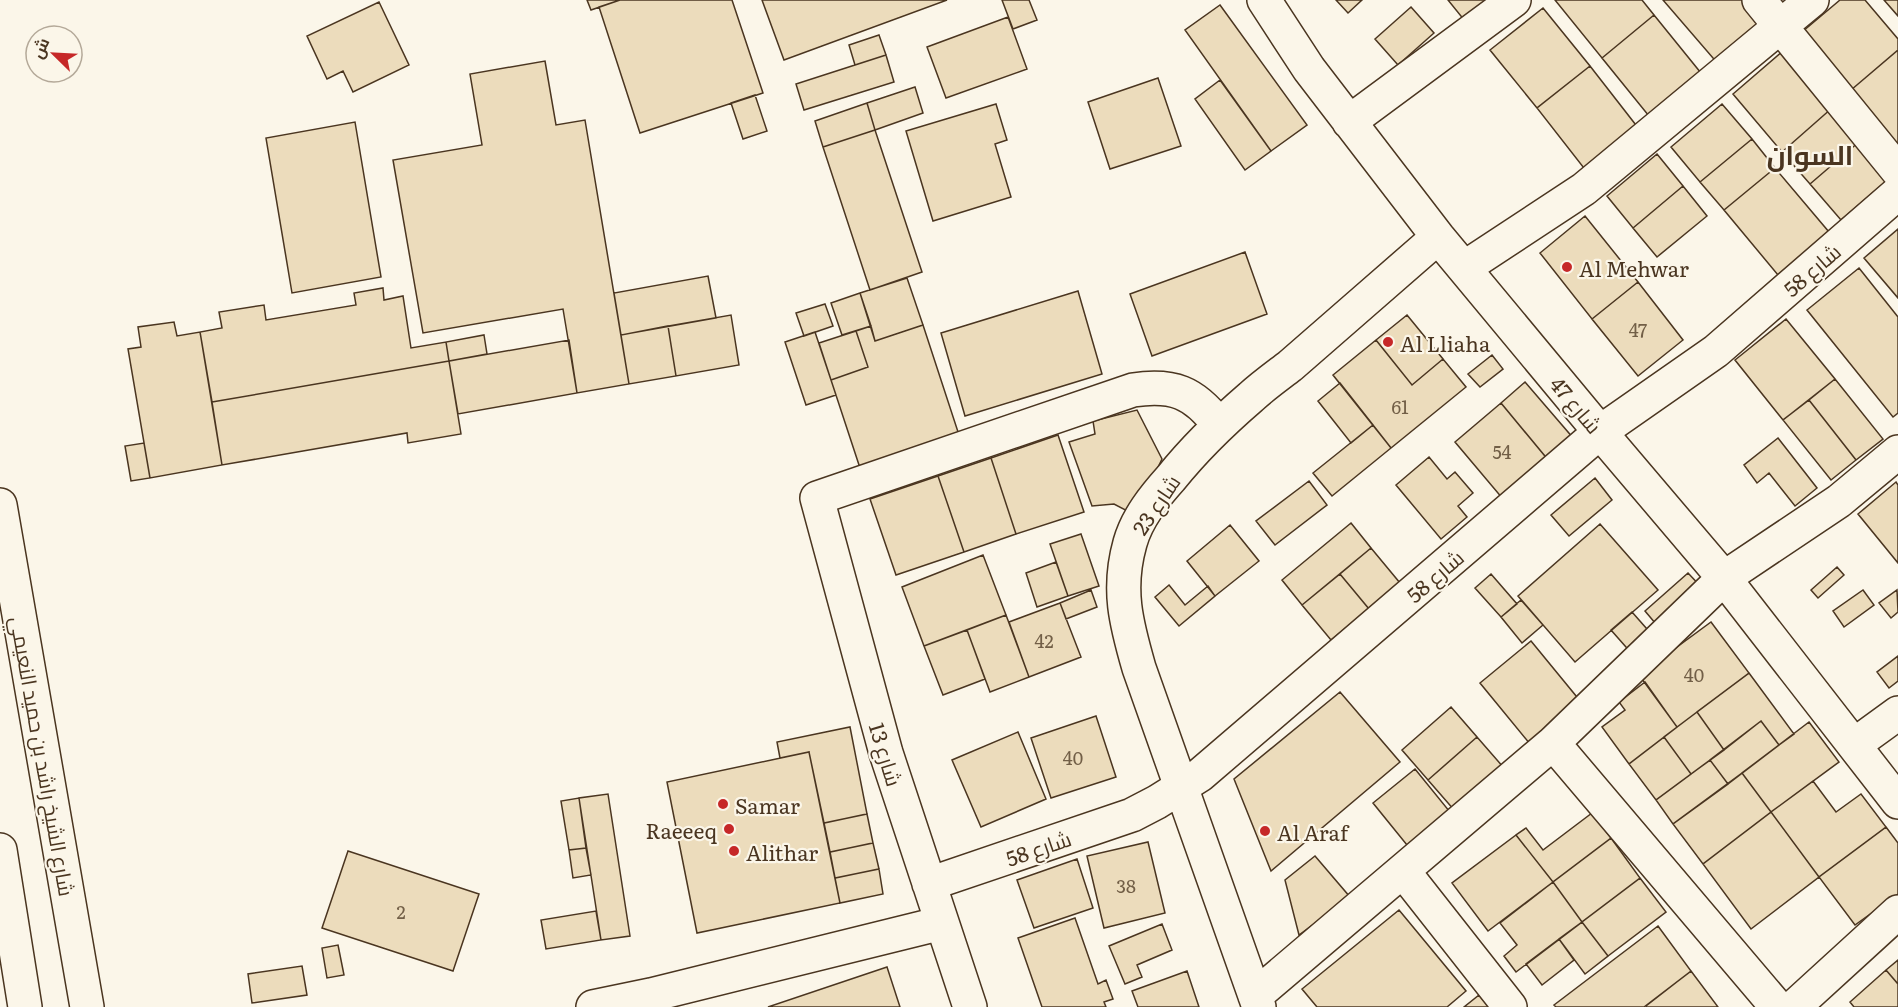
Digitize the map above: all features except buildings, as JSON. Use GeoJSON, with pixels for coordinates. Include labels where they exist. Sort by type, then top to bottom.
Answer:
{"type":"FeatureCollection","features":[{"type":"Feature","properties":{"kind":"street","name":"شارع 47"},"geometry":{"type":"LineString","coordinates":[[1263,0],[1349,122],[1438,237],[1724,578],[1898,802]]}},
{"type":"Feature","properties":{"kind":"street"},"geometry":{"type":"LineString","coordinates":[[1349,122],[1514,0]]}},
{"type":"Feature","properties":{"kind":"street"},"geometry":{"type":"LineString","coordinates":[[1759,0],[1898,171]]}},
{"type":"Feature","properties":{"kind":"street"},"geometry":{"type":"LineString","coordinates":[[1464,268],[1584,189],[1812,0]]}},
{"type":"Feature","properties":{"kind":"street","name":"شارع 58"},"geometry":{"type":"LineString","coordinates":[[928,884],[1132,815],[1182,788],[1218,760],[1600,432],[1716,351],[1898,193]]}},
{"type":"Feature","properties":{"kind":"street","name":"شارع 23"},"geometry":{"type":"LineString","coordinates":[[1257,1002],[1139,668],[1126,624],[1123,596],[1124,568],[1131,540],[1143,515],[1188,457],[1253,395],[1438,237]]}},
{"type":"Feature","properties":{"kind":"street","name":"شارع 13"},"geometry":{"type":"LineString","coordinates":[[970,1007],[928,884],[871,702],[817,498],[1132,390],[1152,387],[1172,389],[1191,396],[1207,409],[1219,425]]}},
{"type":"Feature","properties":{"kind":"street"},"geometry":{"type":"LineString","coordinates":[[1257,1002],[1403,871],[1553,743],[1724,578],[1839,501],[1898,452]]}},
{"type":"Feature","properties":{"kind":"street","name":"شارع الشيخ راشد بن حميد النعيمي"},"geometry":{"type":"LineString","coordinates":[[0,505],[87,1007]]}},
{"type":"Feature","properties":{"kind":"street"},"geometry":{"type":"LineString","coordinates":[[1854,745],[1898,713]]}},
{"type":"Feature","properties":{"kind":"street"},"geometry":{"type":"LineString","coordinates":[[1553,743],[1777,1007]]}},
{"type":"Feature","properties":{"kind":"street"},"geometry":{"type":"LineString","coordinates":[[0,850],[25,1007]]}},
{"type":"Feature","properties":{"kind":"street"},"geometry":{"type":"LineString","coordinates":[[1403,871],[1510,1007]]}},
{"type":"Feature","properties":{"kind":"street"},"geometry":{"type":"LineString","coordinates":[[1794,1007],[1898,912]]}},
{"type":"Feature","properties":{"kind":"street"},"geometry":{"type":"LineString","coordinates":[[593,1007],[640,998],[942,923]]}},
{"type":"Feature","properties":{"kind":"place","name":"Al Mehwar"},"geometry":{"type":"Point","coordinates":[1567,267]}},
{"type":"Feature","properties":{"kind":"place","name":"Al Lliaha"},"geometry":{"type":"Point","coordinates":[1388,342]}},
{"type":"Feature","properties":{"kind":"place","name":"Samar"},"geometry":{"type":"Point","coordinates":[723,804]}},
{"type":"Feature","properties":{"kind":"place","name":"Raeeeq"},"geometry":{"type":"Point","coordinates":[729,829]}},
{"type":"Feature","properties":{"kind":"place","name":"Al Araf"},"geometry":{"type":"Point","coordinates":[1265,831]}},
{"type":"Feature","properties":{"kind":"place","name":"Alithar"},"geometry":{"type":"Point","coordinates":[734,851]}},
{"type":"Feature","properties":{"kind":"district","name":"السوان"},"geometry":{"type":"Point","coordinates":[1810,153]}}]}
